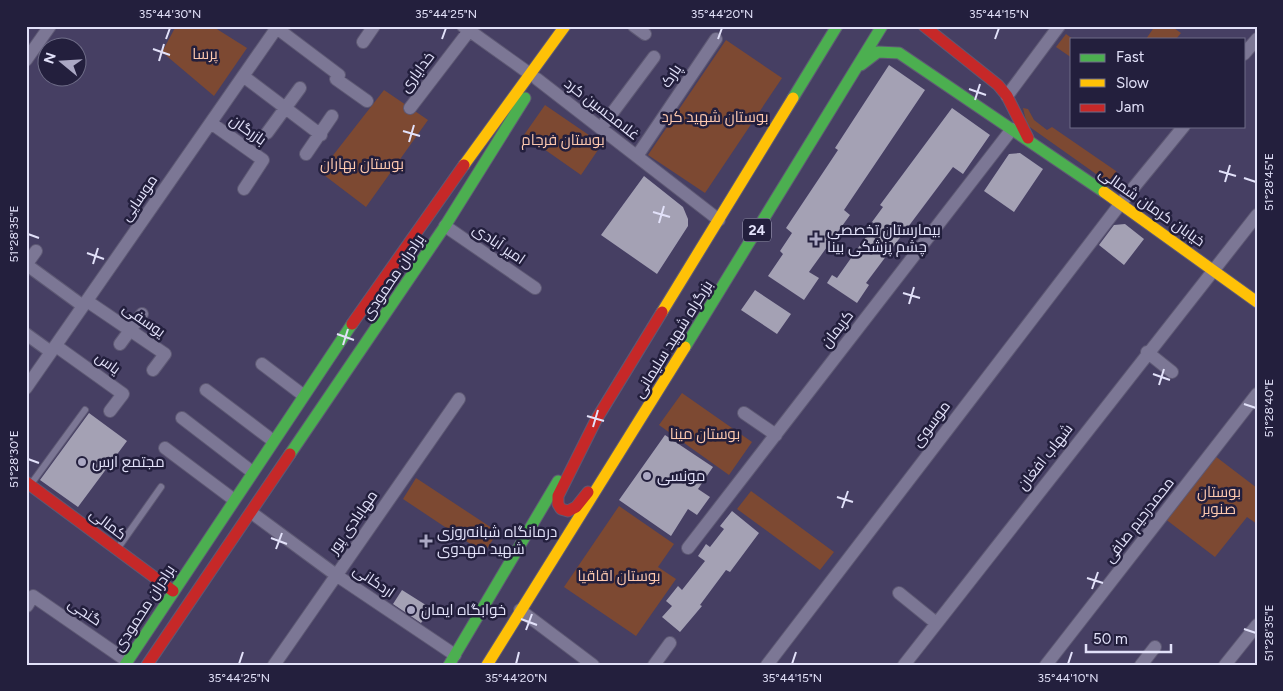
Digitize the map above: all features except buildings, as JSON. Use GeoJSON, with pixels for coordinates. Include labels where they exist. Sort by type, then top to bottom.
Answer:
{"type":"FeatureCollection","features":[{"type":"Feature","properties":{"kind":"main road"},"geometry":{"type":"LineString","coordinates":[[533,76],[565,26]]}},
{"type":"Feature","properties":{"kind":"main road","name":"برادران محمودی"},"geometry":{"type":"LineString","coordinates":[[126,663],[251,471],[428,215],[533,76],[575,26]]}},
{"type":"Feature","properties":{"kind":"main road","name":"24"},"geometry":{"type":"LineString","coordinates":[[452,660],[492,590],[837,26]]}},
{"type":"Feature","properties":{"kind":"main road","name":"بزرگراه شهید سلیمانی"},"geometry":{"type":"LineString","coordinates":[[487,665],[633,433],[882,26]]}},
{"type":"Feature","properties":{"kind":"main road"},"geometry":{"type":"LineString","coordinates":[[924,26],[998,85],[1007,96],[1028,139]]}},
{"type":"Feature","properties":{"kind":"main road","name":"خیابان کرمان شمالی"},"geometry":{"type":"LineString","coordinates":[[855,70],[874,53],[886,50],[899,53],[1121,203],[1213,268],[1257,302]]}},
{"type":"Feature","properties":{"kind":"main road"},"geometry":{"type":"LineString","coordinates":[[962,95],[954,82],[957,70],[974,66]]}},
{"type":"Feature","properties":{"kind":"main road","name":"برادران محمودی"},"geometry":{"type":"LineString","coordinates":[[147,665],[252,513],[445,226],[533,76]]}},
{"type":"Feature","properties":{"kind":"main road"},"geometry":{"type":"LineString","coordinates":[[596,420],[558,496],[558,504],[561,509],[568,511],[576,507],[633,433]]}},
{"type":"Feature","properties":{"kind":"main road","name":"کمالی"},"geometry":{"type":"LineString","coordinates":[[28,483],[173,591]]}},
{"type":"Feature","properties":{"kind":"main road"},"geometry":{"type":"LineString","coordinates":[[233,499],[252,513]]}},
{"type":"Feature","properties":{"kind":"main road"},"geometry":{"type":"LineString","coordinates":[[492,590],[535,538],[546,538],[552,545],[552,556],[523,606]]}},
{"type":"Feature","properties":{"kind":"main road"},"geometry":{"type":"LineString","coordinates":[[151,575],[158,594],[152,622]]}},
{"type":"Feature","properties":{"kind":"street"},"geometry":{"type":"LineString","coordinates":[[26,60],[50,26]]}},
{"type":"Feature","properties":{"kind":"street"},"geometry":{"type":"LineString","coordinates":[[363,42],[374,26]]}},
{"type":"Feature","properties":{"kind":"street"},"geometry":{"type":"LineString","coordinates":[[634,26],[645,34]]}},
{"type":"Feature","properties":{"kind":"street"},"geometry":{"type":"LineString","coordinates":[[1007,96],[1059,26]]}},
{"type":"Feature","properties":{"kind":"street"},"geometry":{"type":"LineString","coordinates":[[276,27],[339,75],[336,80],[367,101]]}},
{"type":"Feature","properties":{"kind":"street","name":"موسایی"},"geometry":{"type":"LineString","coordinates":[[28,382],[54,349],[276,27]]}},
{"type":"Feature","properties":{"kind":"street","name":"غلامحسین کرد"},"geometry":{"type":"LineString","coordinates":[[466,28],[533,76],[719,220]]}},
{"type":"Feature","properties":{"kind":"street","name":"خدایاری"},"geometry":{"type":"LineString","coordinates":[[410,108],[466,28]]}},
{"type":"Feature","properties":{"kind":"street","name":"پارک"},"geometry":{"type":"LineString","coordinates":[[637,156],[716,39]]}},
{"type":"Feature","properties":{"kind":"street"},"geometry":{"type":"LineString","coordinates":[[1246,52],[1257,39]]}},
{"type":"Feature","properties":{"kind":"street"},"geometry":{"type":"LineString","coordinates":[[601,128],[654,57]]}},
{"type":"Feature","properties":{"kind":"street"},"geometry":{"type":"LineString","coordinates":[[243,76],[321,135]]}},
{"type":"Feature","properties":{"kind":"street"},"geometry":{"type":"LineString","coordinates":[[267,133],[300,88]]}},
{"type":"Feature","properties":{"kind":"street"},"geometry":{"type":"LineString","coordinates":[[306,154],[321,135],[332,116]]}},
{"type":"Feature","properties":{"kind":"street","name":"بازرگان"},"geometry":{"type":"LineString","coordinates":[[211,123],[263,160],[244,189]]}},
{"type":"Feature","properties":{"kind":"street","name":"موسوی"},"geometry":{"type":"LineString","coordinates":[[767,665],[1121,203],[1182,128]]}},
{"type":"Feature","properties":{"kind":"street","name":"کریمان"},"geometry":{"type":"LineString","coordinates":[[688,548],[1012,129]]}},
{"type":"Feature","properties":{"kind":"street","name":"شهاب افغان"},"geometry":{"type":"LineString","coordinates":[[904,665],[1147,352],[1257,215]]}},
{"type":"Feature","properties":{"kind":"street","name":"امیر آبادی"},"geometry":{"type":"LineString","coordinates":[[445,226],[535,288]]}},
{"type":"Feature","properties":{"kind":"street"},"geometry":{"type":"LineString","coordinates":[[26,265],[36,251]]}},
{"type":"Feature","properties":{"kind":"street","name":"یوسفی"},"geometry":{"type":"LineString","coordinates":[[26,265],[130,330],[168,350],[153,370]]}},
{"type":"Feature","properties":{"kind":"street"},"geometry":{"type":"LineString","coordinates":[[120,344],[142,314]]}},
{"type":"Feature","properties":{"kind":"street"},"geometry":{"type":"LineString","coordinates":[[26,334],[54,349]]}},
{"type":"Feature","properties":{"kind":"street","name":"یاس"},"geometry":{"type":"LineString","coordinates":[[54,349],[123,394],[110,412]]}},
{"type":"Feature","properties":{"kind":"street"},"geometry":{"type":"LineString","coordinates":[[1147,352],[1172,372]]}},
{"type":"Feature","properties":{"kind":"street"},"geometry":{"type":"LineString","coordinates":[[262,364],[303,395]]}},
{"type":"Feature","properties":{"kind":"street"},"geometry":{"type":"LineString","coordinates":[[206,390],[272,440]]}},
{"type":"Feature","properties":{"kind":"street","name":"محمدرحیم صافی"},"geometry":{"type":"LineString","coordinates":[[1046,665],[1257,394]]}},
{"type":"Feature","properties":{"kind":"street","name":"مهابادی پور"},"geometry":{"type":"LineString","coordinates":[[274,665],[459,399]]}},
{"type":"Feature","properties":{"kind":"street"},"geometry":{"type":"LineString","coordinates":[[744,413],[776,435]]}},
{"type":"Feature","properties":{"kind":"street"},"geometry":{"type":"LineString","coordinates":[[182,418],[251,471]]}},
{"type":"Feature","properties":{"kind":"street"},"geometry":{"type":"LineString","coordinates":[[165,448],[233,499]]}},
{"type":"Feature","properties":{"kind":"street","name":"اردکانی"},"geometry":{"type":"LineString","coordinates":[[252,513],[452,660]]}},
{"type":"Feature","properties":{"kind":"street"},"geometry":{"type":"LineString","coordinates":[[899,593],[936,623]]}},
{"type":"Feature","properties":{"kind":"street","name":"گنجی"},"geometry":{"type":"LineString","coordinates":[[27,606],[33,596],[126,663]]}},
{"type":"Feature","properties":{"kind":"street"},"geometry":{"type":"LineString","coordinates":[[523,606],[594,665]]}},
{"type":"Feature","properties":{"kind":"street"},"geometry":{"type":"LineString","coordinates":[[1225,665],[1257,625]]}},
{"type":"Feature","properties":{"kind":"street"},"geometry":{"type":"LineString","coordinates":[[654,665],[670,643]]}},
{"type":"Feature","properties":{"kind":"street"},"geometry":{"type":"LineString","coordinates":[[1141,665],[1155,647]]}},
{"type":"Feature","properties":{"kind":"lane"},"geometry":{"type":"LineString","coordinates":[[28,483],[85,410]]}},
{"type":"Feature","properties":{"kind":"lane"},"geometry":{"type":"LineString","coordinates":[[117,549],[161,487]]}},
{"type":"Feature","properties":{"kind":"green space","name":"پرسا"},"geometry":{"type":"Polygon","coordinates":[[[176,26],[212,26],[247,48],[214,96],[162,52],[176,26]]]}},
{"type":"Feature","properties":{"kind":"green space"},"geometry":{"type":"Polygon","coordinates":[[[1155,26],[1171,26],[1181,33],[1177,38],[1147,38],[1155,26]]]}},
{"type":"Feature","properties":{"kind":"green space"},"geometry":{"type":"Polygon","coordinates":[[[1066,34],[1072,38],[1070,38],[1070,57],[1056,47],[1066,34]]]}},
{"type":"Feature","properties":{"kind":"green space","name":"بوستان شهید کرد"},"geometry":{"type":"Polygon","coordinates":[[[726,40],[782,78],[705,193],[648,155],[726,40]]]}},
{"type":"Feature","properties":{"kind":"green space","name":"بوستان بهاران"},"geometry":{"type":"Polygon","coordinates":[[[384,90],[428,120],[366,207],[320,172],[384,90]]]}},
{"type":"Feature","properties":{"kind":"green space","name":"بوستان فرجام"},"geometry":{"type":"Polygon","coordinates":[[[545,105],[602,144],[581,175],[524,135],[545,105]]]}},
{"type":"Feature","properties":{"kind":"green space"},"geometry":{"type":"Polygon","coordinates":[[[1023,108],[1028,109],[1034,120],[1047,130],[1052,127],[1116,171],[1122,186],[1120,191],[1027,125],[1023,108]]]}},
{"type":"Feature","properties":{"kind":"green space","name":"بوستان مینا"},"geometry":{"type":"Polygon","coordinates":[[[682,393],[752,442],[729,475],[659,425],[682,393]]]}},
{"type":"Feature","properties":{"kind":"green space","name":"بوستان صنوبر"},"geometry":{"type":"Polygon","coordinates":[[[1215,456],[1257,488],[1257,524],[1247,517],[1215,557],[1164,518],[1215,456]]]}},
{"type":"Feature","properties":{"kind":"green space"},"geometry":{"type":"Polygon","coordinates":[[[416,478],[498,532],[484,553],[403,499],[416,478]]]}},
{"type":"Feature","properties":{"kind":"green space"},"geometry":{"type":"Polygon","coordinates":[[[751,491],[834,552],[820,570],[737,509],[751,491]]]}},
{"type":"Feature","properties":{"kind":"green space","name":"بوستان اقاقیا"},"geometry":{"type":"Polygon","coordinates":[[[619,506],[674,544],[658,567],[676,579],[636,636],[564,587],[619,506]]]}},
{"type":"Feature","properties":{"kind":"traffic: fast"},"geometry":{"type":"LineString","coordinates":[[793,98],[837,26]]}},
{"type":"Feature","properties":{"kind":"traffic: fast"},"geometry":{"type":"LineString","coordinates":[[685,347],[882,26]]}},
{"type":"Feature","properties":{"kind":"traffic: fast"},"geometry":{"type":"LineString","coordinates":[[861,65],[878,52],[899,53],[1104,192]]}},
{"type":"Feature","properties":{"kind":"traffic: fast"},"geometry":{"type":"LineString","coordinates":[[290,454],[445,226],[525,98]]}},
{"type":"Feature","properties":{"kind":"traffic: fast"},"geometry":{"type":"LineString","coordinates":[[125,665],[352,324]]}},
{"type":"Feature","properties":{"kind":"traffic: fast"},"geometry":{"type":"LineString","coordinates":[[449,665],[558,481]]}},
{"type":"Feature","properties":{"kind":"traffic: slow"},"geometry":{"type":"LineString","coordinates":[[464,165],[565,26]]}},
{"type":"Feature","properties":{"kind":"traffic: slow"},"geometry":{"type":"LineString","coordinates":[[662,312],[793,98]]}},
{"type":"Feature","properties":{"kind":"traffic: slow"},"geometry":{"type":"LineString","coordinates":[[1104,192],[1257,302]]}},
{"type":"Feature","properties":{"kind":"traffic: slow"},"geometry":{"type":"LineString","coordinates":[[487,665],[685,347]]}},
{"type":"Feature","properties":{"kind":"traffic: jam"},"geometry":{"type":"LineString","coordinates":[[924,26],[998,85],[1007,96],[1028,138]]}},
{"type":"Feature","properties":{"kind":"traffic: jam"},"geometry":{"type":"LineString","coordinates":[[352,324],[464,165]]}},
{"type":"Feature","properties":{"kind":"traffic: jam"},"geometry":{"type":"LineString","coordinates":[[588,492],[576,507],[568,511],[561,509],[558,504],[558,496],[596,420],[662,312]]}},
{"type":"Feature","properties":{"kind":"traffic: jam"},"geometry":{"type":"LineString","coordinates":[[147,665],[290,454]]}},
{"type":"Feature","properties":{"kind":"traffic: jam"},"geometry":{"type":"LineString","coordinates":[[26,482],[173,591]]}},
{"type":"Feature","properties":{"kind":"place","name":"بیمارستان تخصصی چشم پزشکی بینا"},"geometry":{"type":"Point","coordinates":[816,239]}},
{"type":"Feature","properties":{"kind":"place","name":"مجتمع ارس"},"geometry":{"type":"Point","coordinates":[82,462]}},
{"type":"Feature","properties":{"kind":"place","name":"مونسی"},"geometry":{"type":"Point","coordinates":[647,476]}},
{"type":"Feature","properties":{"kind":"place","name":"درمانگاه شبانه‌روزی شهید مهدوی"},"geometry":{"type":"Point","coordinates":[426,541]}},
{"type":"Feature","properties":{"kind":"place","name":"خوابگاه ایمان"},"geometry":{"type":"Point","coordinates":[411,610]}}]}
